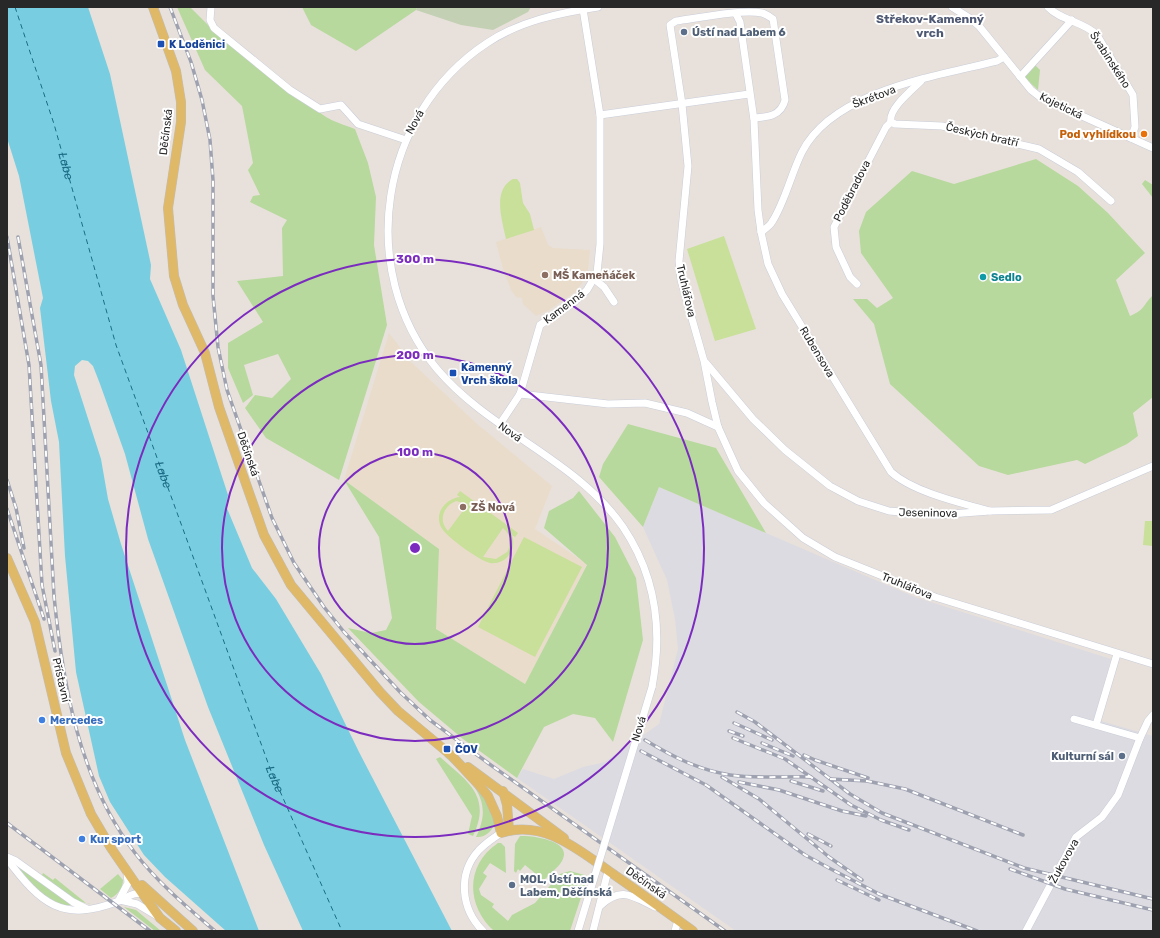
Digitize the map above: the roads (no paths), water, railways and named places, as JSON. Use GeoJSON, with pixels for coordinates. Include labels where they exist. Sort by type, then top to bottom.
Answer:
{"type":"FeatureCollection","features":[{"type":"Feature","properties":{"kind":"main road","name":"Děčínská"},"geometry":{"type":"LineString","coordinates":[[152,7],[176,71],[182,102],[181,122],[168,208],[174,276],[182,305],[205,353],[222,414],[264,534],[292,585],[330,634],[398,711],[452,756],[472,776],[488,796],[505,832],[534,831],[546,833],[572,845],[693,931]]}},
{"type":"Feature","properties":{"kind":"main road","name":"Přístavní"},"geometry":{"type":"LineString","coordinates":[[7,558],[35,622],[66,753],[91,814],[160,918],[176,931]]}},
{"type":"Feature","properties":{"kind":"main road"},"geometry":{"type":"LineString","coordinates":[[452,756],[503,791],[572,845]]}},
{"type":"Feature","properties":{"kind":"main road"},"geometry":{"type":"LineString","coordinates":[[503,791],[507,805],[505,832]]}},
{"type":"Feature","properties":{"kind":"main road","name":"Přístavní"},"geometry":{"type":"LineString","coordinates":[[127,870],[155,898],[193,931]]}},
{"type":"Feature","properties":{"kind":"street"},"geometry":{"type":"LineString","coordinates":[[211,7],[210,20],[214,28],[290,90],[320,109],[341,105],[358,124],[406,140]]}},
{"type":"Feature","properties":{"kind":"street","name":"Nová"},"geometry":{"type":"LineString","coordinates":[[578,931],[652,687],[658,652],[656,613],[646,572],[636,548],[622,526],[585,485],[462,395],[435,367],[413,332],[397,296],[388,252],[387,221],[393,180],[406,140],[429,99],[453,70],[475,51],[513,28],[548,16],[598,7]]}},
{"type":"Feature","properties":{"kind":"street","name":"Kojetická"},"geometry":{"type":"LineString","coordinates":[[952,7],[971,19],[1020,77],[1040,97],[1153,148]]}},
{"type":"Feature","properties":{"kind":"street","name":"Švabinského"},"geometry":{"type":"LineString","coordinates":[[1048,7],[1061,17],[1072,20],[1090,29],[1097,35],[1133,95],[1135,127],[1131,138]]}},
{"type":"Feature","properties":{"kind":"street"},"geometry":{"type":"LineString","coordinates":[[583,10],[600,115],[749,94]]}},
{"type":"Feature","properties":{"kind":"street"},"geometry":{"type":"LineString","coordinates":[[736,14],[764,14],[773,19],[785,100],[783,108],[775,115],[754,118]]}},
{"type":"Feature","properties":{"kind":"street","name":"Rubensova"},"geometry":{"type":"LineString","coordinates":[[736,14],[740,22],[749,94],[754,118],[758,210],[761,232],[768,264],[782,294],[886,467],[900,481],[963,504],[990,511]]}},
{"type":"Feature","properties":{"kind":"street","name":"Truhlářova"},"geometry":{"type":"LineString","coordinates":[[736,14],[676,21],[670,25],[682,104],[688,166],[679,261],[681,280],[704,361],[718,427],[738,471],[764,504],[803,538],[821,550],[935,597],[1153,664]]}},
{"type":"Feature","properties":{"kind":"street"},"geometry":{"type":"LineString","coordinates":[[1020,77],[1072,20]]}},
{"type":"Feature","properties":{"kind":"street","name":"Škrétova"},"geometry":{"type":"LineString","coordinates":[[761,232],[772,223],[802,152],[813,135],[830,119],[859,101],[922,79],[997,61],[1004,57]]}},
{"type":"Feature","properties":{"kind":"street"},"geometry":{"type":"LineString","coordinates":[[891,122],[890,117],[892,110],[922,79]]}},
{"type":"Feature","properties":{"kind":"street","name":"Kamenná"},"geometry":{"type":"LineString","coordinates":[[500,424],[520,394],[540,325],[573,303],[587,290],[594,279],[600,244],[600,115]]}},
{"type":"Feature","properties":{"kind":"street","name":"Českých bratří"},"geometry":{"type":"LineString","coordinates":[[891,122],[895,124],[942,126],[1039,149],[1078,172],[1111,202]]}},
{"type":"Feature","properties":{"kind":"street","name":"Poděbradova"},"geometry":{"type":"LineString","coordinates":[[857,284],[850,277],[836,247],[834,227],[886,127],[891,122]]}},
{"type":"Feature","properties":{"kind":"street"},"geometry":{"type":"LineString","coordinates":[[594,279],[604,287],[614,302]]}},
{"type":"Feature","properties":{"kind":"street","name":"Jeseninova"},"geometry":{"type":"LineString","coordinates":[[704,361],[753,419],[785,450],[830,486],[858,501],[888,511],[909,514],[937,515],[990,511],[1051,510],[1153,466]]}},
{"type":"Feature","properties":{"kind":"street"},"geometry":{"type":"LineString","coordinates":[[520,394],[621,405],[646,403],[667,407],[718,427]]}},
{"type":"Feature","properties":{"kind":"street"},"geometry":{"type":"LineString","coordinates":[[1096,725],[1117,654]]}},
{"type":"Feature","properties":{"kind":"street","name":"Žukovova"},"geometry":{"type":"LineString","coordinates":[[1026,931],[1076,837],[1102,816],[1118,795],[1140,738],[1148,721],[1153,715]]}},
{"type":"Feature","properties":{"kind":"street"},"geometry":{"type":"LineString","coordinates":[[1074,719],[1140,738]]}},
{"type":"Feature","properties":{"kind":"street"},"geometry":{"type":"LineString","coordinates":[[482,931],[475,923],[468,908],[464,890],[466,877],[469,866],[479,850],[505,832]]}},
{"type":"Feature","properties":{"kind":"street"},"geometry":{"type":"LineString","coordinates":[[7,858],[30,889],[45,901],[66,910],[89,910],[142,893],[155,898]]}},
{"type":"Feature","properties":{"kind":"street"},"geometry":{"type":"LineString","coordinates":[[7,858],[16,861],[73,902],[89,910]]}},
{"type":"Feature","properties":{"kind":"street"},"geometry":{"type":"LineString","coordinates":[[119,900],[128,883],[127,870]]}},
{"type":"Feature","properties":{"kind":"street","name":"Děčínská"},"geometry":{"type":"LineString","coordinates":[[593,931],[608,871]]}},
{"type":"Feature","properties":{"kind":"street","name":"Děčínská"},"geometry":{"type":"LineString","coordinates":[[600,906],[616,894],[627,894],[674,917]]}},
{"type":"Feature","properties":{"kind":"street"},"geometry":{"type":"LineString","coordinates":[[119,900],[137,904],[160,918]]}},
{"type":"Feature","properties":{"kind":"street"},"geometry":{"type":"LineString","coordinates":[[674,917],[675,931]]}},
{"type":"Feature","properties":{"kind":"water","name":"Labe"},"geometry":{"type":"Polygon","coordinates":[[[7,7],[88,7],[110,74],[151,265],[150,279],[181,350],[228,495],[226,506],[252,568],[276,599],[321,674],[359,752],[452,931],[303,931],[264,845],[208,707],[148,539],[125,454],[100,384],[93,366],[88,361],[82,360],[75,366],[74,375],[101,459],[108,499],[121,544],[185,740],[259,931],[226,931],[165,877],[144,855],[110,802],[99,776],[76,672],[65,556],[59,442],[51,401],[40,308],[43,298],[19,176],[7,138],[7,7]]]}},
{"type":"Feature","properties":{"kind":"railway"},"geometry":{"type":"LineString","coordinates":[[170,7],[191,62],[202,100],[210,140],[213,180],[213,296],[218,347],[227,390],[272,518],[294,563],[324,607],[344,632],[401,693],[430,720],[488,763],[725,931]]}},
{"type":"Feature","properties":{"kind":"railway"},"geometry":{"type":"LineString","coordinates":[[7,237],[29,365],[42,585],[55,651]]}},
{"type":"Feature","properties":{"kind":"railway"},"geometry":{"type":"LineString","coordinates":[[18,237],[41,365],[54,596],[63,664],[77,731],[87,763],[100,795],[116,825],[135,853],[163,885],[215,931]]}},
{"type":"Feature","properties":{"kind":"railway"},"geometry":{"type":"LineString","coordinates":[[7,480],[16,508],[24,548]]}},
{"type":"Feature","properties":{"kind":"railway"},"geometry":{"type":"LineString","coordinates":[[7,509],[44,619]]}},
{"type":"Feature","properties":{"kind":"railway"},"geometry":{"type":"LineString","coordinates":[[737,712],[755,722],[850,794],[882,813],[1024,868],[1153,899]]}},
{"type":"Feature","properties":{"kind":"railway"},"geometry":{"type":"LineString","coordinates":[[734,723],[772,740]]}},
{"type":"Feature","properties":{"kind":"railway"},"geometry":{"type":"LineString","coordinates":[[729,731],[743,736]]}},
{"type":"Feature","properties":{"kind":"railway"},"geometry":{"type":"LineString","coordinates":[[733,738],[785,759],[851,805],[881,820],[909,830]]}},
{"type":"Feature","properties":{"kind":"railway"},"geometry":{"type":"LineString","coordinates":[[645,740],[686,762],[719,773],[750,777],[811,777]]}},
{"type":"Feature","properties":{"kind":"railway"},"geometry":{"type":"LineString","coordinates":[[762,743],[793,756]]}},
{"type":"Feature","properties":{"kind":"railway"},"geometry":{"type":"LineString","coordinates":[[641,751],[706,785],[805,855],[829,868],[879,894],[977,931]]}},
{"type":"Feature","properties":{"kind":"railway"},"geometry":{"type":"LineString","coordinates":[[804,755],[868,778]]}},
{"type":"Feature","properties":{"kind":"railway"},"geometry":{"type":"LineString","coordinates":[[722,777],[759,799],[829,857],[862,880]]}},
{"type":"Feature","properties":{"kind":"railway"},"geometry":{"type":"LineString","coordinates":[[830,779],[867,781],[905,789],[1023,835]]}},
{"type":"Feature","properties":{"kind":"railway"},"geometry":{"type":"LineString","coordinates":[[791,781],[823,791]]}},
{"type":"Feature","properties":{"kind":"railway"},"geometry":{"type":"LineString","coordinates":[[739,782],[779,790],[842,811],[866,816]]}},
{"type":"Feature","properties":{"kind":"railway"},"geometry":{"type":"LineString","coordinates":[[7,823],[150,931]]}},
{"type":"Feature","properties":{"kind":"railway"},"geometry":{"type":"LineString","coordinates":[[808,834],[831,846]]}},
{"type":"Feature","properties":{"kind":"railway"},"geometry":{"type":"LineString","coordinates":[[1010,869],[1065,889],[1153,910]]}},
{"type":"Feature","properties":{"kind":"railway"},"geometry":{"type":"LineString","coordinates":[[837,880],[879,900]]}},
{"type":"Feature","properties":{"kind":"place","name":"Ústí nad Labem 6"},"geometry":{"type":"Point","coordinates":[684,32]}},
{"type":"Feature","properties":{"kind":"place","name":"K Loděnici"},"geometry":{"type":"Point","coordinates":[161,44]}},
{"type":"Feature","properties":{"kind":"place","name":"Pod vyhlídkou"},"geometry":{"type":"Point","coordinates":[1144,134]}},
{"type":"Feature","properties":{"kind":"place","name":"MŠ Kameňáček"},"geometry":{"type":"Point","coordinates":[545,275]}},
{"type":"Feature","properties":{"kind":"place","name":"Sedlo"},"geometry":{"type":"Point","coordinates":[983,277]}},
{"type":"Feature","properties":{"kind":"place","name":"Kamenný Vrch škola"},"geometry":{"type":"Point","coordinates":[453,373]}},
{"type":"Feature","properties":{"kind":"place","name":"ZŠ Nová"},"geometry":{"type":"Point","coordinates":[463,507]}},
{"type":"Feature","properties":{"kind":"place","name":"Mercedes"},"geometry":{"type":"Point","coordinates":[42,720]}},
{"type":"Feature","properties":{"kind":"place","name":"ČOV"},"geometry":{"type":"Point","coordinates":[447,749]}},
{"type":"Feature","properties":{"kind":"place","name":"Kulturní sál"},"geometry":{"type":"Point","coordinates":[1122,756]}},
{"type":"Feature","properties":{"kind":"place","name":"Kur sport"},"geometry":{"type":"Point","coordinates":[82,839]}},
{"type":"Feature","properties":{"kind":"place","name":"MOL, Ústí nad Labem, Děčínská"},"geometry":{"type":"Point","coordinates":[512,885]}},
{"type":"Feature","properties":{"kind":"district","name":"Střekov-Kamenný vrch"},"geometry":{"type":"Point","coordinates":[930,26]}}]}
